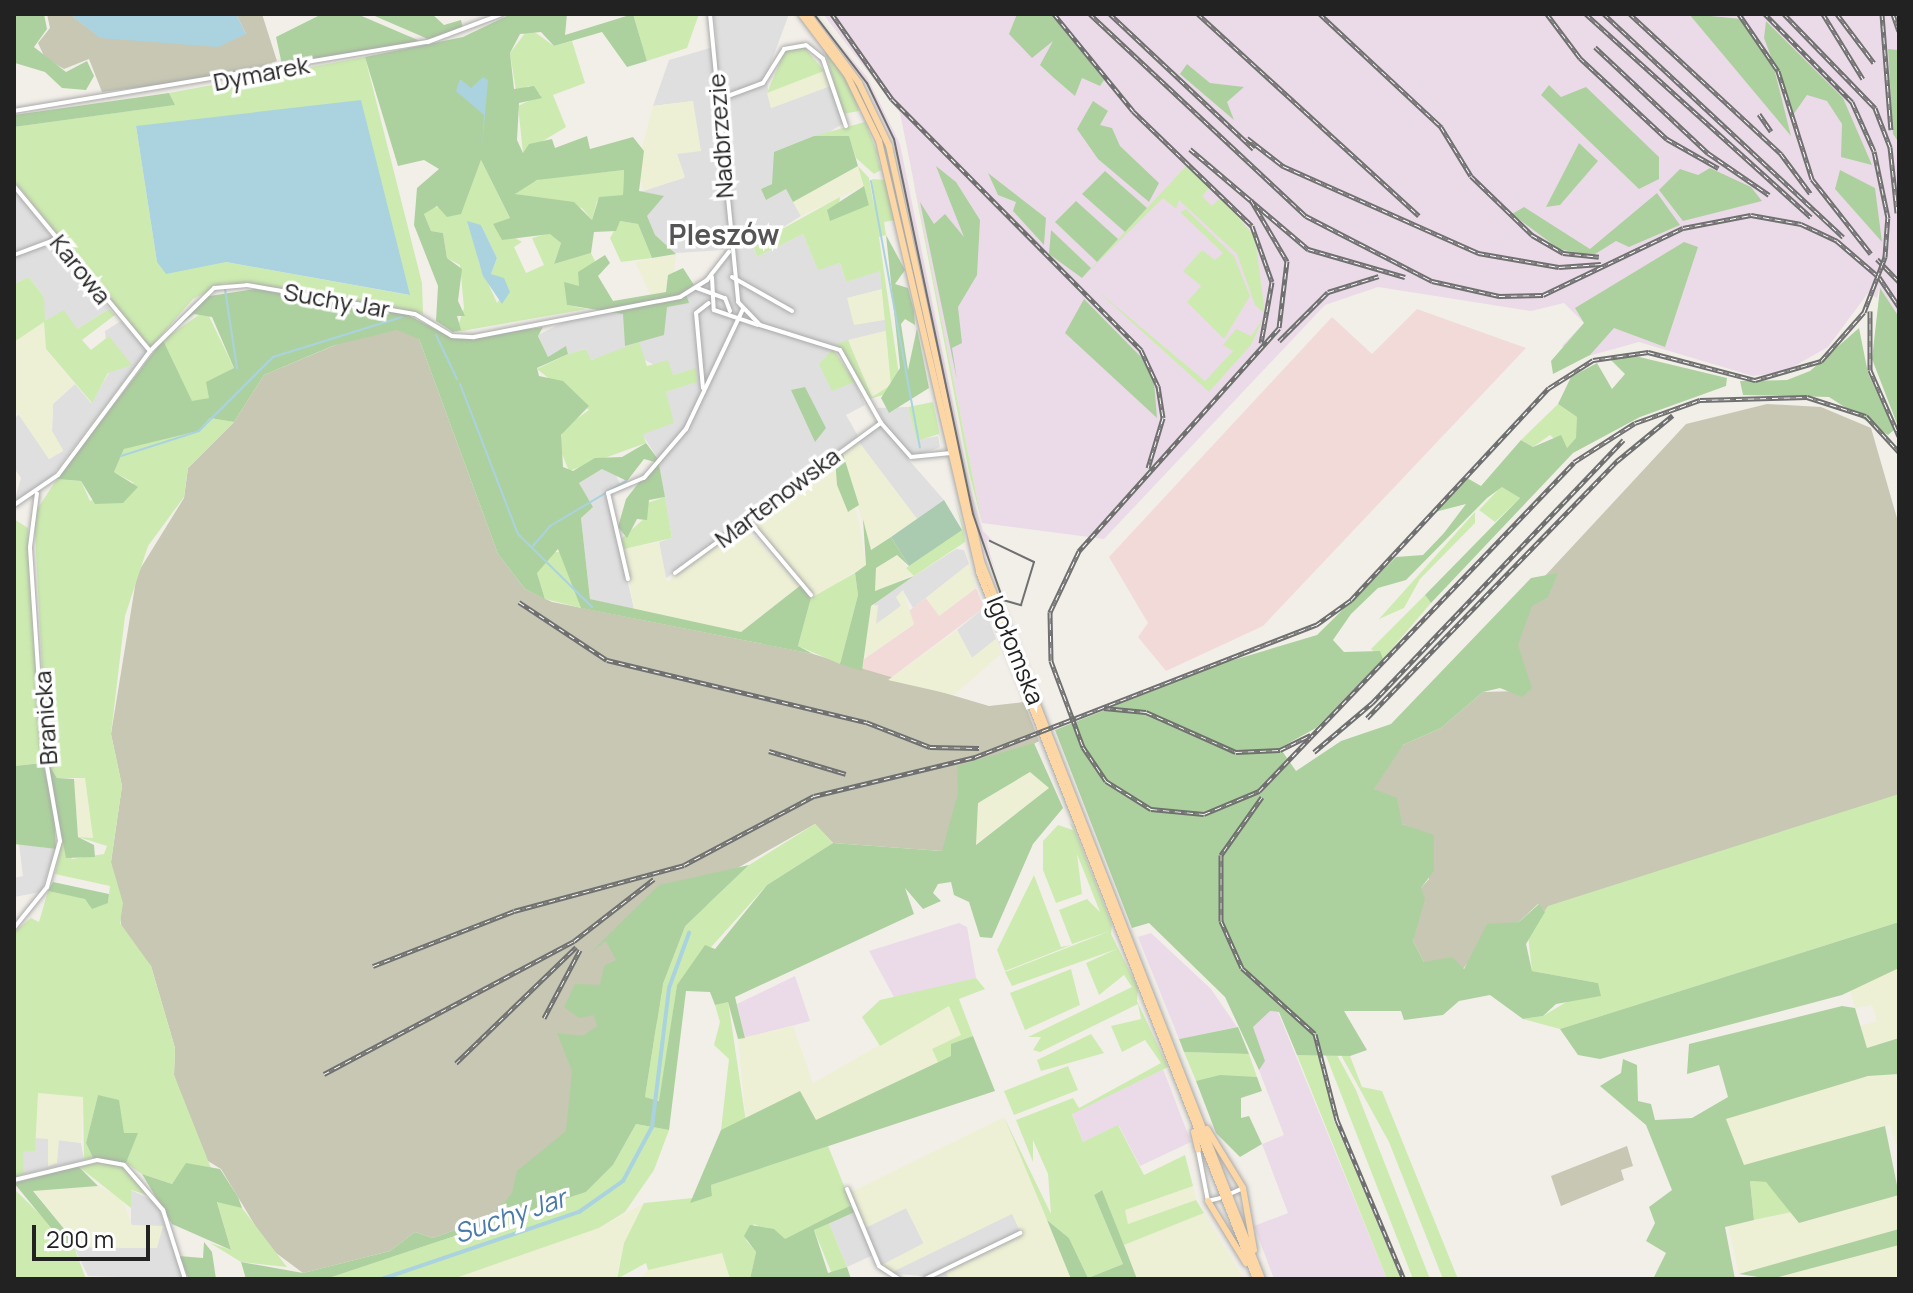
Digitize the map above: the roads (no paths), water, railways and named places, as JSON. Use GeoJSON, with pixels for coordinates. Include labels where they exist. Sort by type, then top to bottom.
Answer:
{"type":"FeatureCollection","features":[{"type":"Feature","properties":{"kind":"main road","name":"Igołomska"},"geometry":{"type":"LineString","coordinates":[[801,14],[847,75],[885,160],[952,453],[981,561],[1065,786],[1260,1278]]}},
{"type":"Feature","properties":{"kind":"main road","name":"Igołomska"},"geometry":{"type":"LineString","coordinates":[[808,14],[863,89],[892,155],[952,453]]}},
{"type":"Feature","properties":{"kind":"main road"},"geometry":{"type":"LineString","coordinates":[[1189,1100],[1198,1150]]}},
{"type":"Feature","properties":{"kind":"main road"},"geometry":{"type":"LineString","coordinates":[[1189,1100],[1243,1188],[1260,1278]]}},
{"type":"Feature","properties":{"kind":"main road"},"geometry":{"type":"LineString","coordinates":[[1208,1201],[1260,1278]]}},
{"type":"Feature","properties":{"kind":"street","name":"Dymarek"},"geometry":{"type":"LineString","coordinates":[[14,111],[434,41],[502,14]]}},
{"type":"Feature","properties":{"kind":"street","name":"Nadbrzezie"},"geometry":{"type":"LineString","coordinates":[[710,14],[729,252],[732,277],[743,309],[760,325],[840,350],[881,423],[913,458],[952,453]]}},
{"type":"Feature","properties":{"kind":"street"},"geometry":{"type":"LineString","coordinates":[[717,100],[763,83],[784,49],[806,45],[823,59],[846,126]]}},
{"type":"Feature","properties":{"kind":"street","name":"Karowa"},"geometry":{"type":"LineString","coordinates":[[14,186],[150,351]]}},
{"type":"Feature","properties":{"kind":"street"},"geometry":{"type":"LineString","coordinates":[[14,255],[57,239]]}},
{"type":"Feature","properties":{"kind":"street","name":"Suchy Jar"},"geometry":{"type":"LineString","coordinates":[[14,505],[37,493],[150,351],[201,295],[230,284],[415,314],[466,338],[653,304],[697,288],[712,275],[729,252]]}},
{"type":"Feature","properties":{"kind":"street"},"geometry":{"type":"LineString","coordinates":[[712,275],[709,303],[716,312],[730,311]]}},
{"type":"Feature","properties":{"kind":"street"},"geometry":{"type":"LineString","coordinates":[[732,277],[792,311]]}},
{"type":"Feature","properties":{"kind":"street"},"geometry":{"type":"LineString","coordinates":[[697,288],[710,292],[739,324]]}},
{"type":"Feature","properties":{"kind":"street"},"geometry":{"type":"LineString","coordinates":[[703,389],[696,313],[709,303]]}},
{"type":"Feature","properties":{"kind":"street"},"geometry":{"type":"LineString","coordinates":[[628,579],[608,493],[644,478],[686,429],[703,389],[739,324],[743,309]]}},
{"type":"Feature","properties":{"kind":"street"},"geometry":{"type":"LineString","coordinates":[[739,324],[760,325]]}},
{"type":"Feature","properties":{"kind":"street","name":"Martenowska"},"geometry":{"type":"LineString","coordinates":[[675,573],[881,423]]}},
{"type":"Feature","properties":{"kind":"street","name":"Branicka"},"geometry":{"type":"LineString","coordinates":[[14,928],[47,887],[60,841],[43,744],[30,539],[37,493]]}},
{"type":"Feature","properties":{"kind":"street"},"geometry":{"type":"LineString","coordinates":[[748,520],[811,595]]}},
{"type":"Feature","properties":{"kind":"street"},"geometry":{"type":"LineString","coordinates":[[1198,1150],[1208,1201],[1220,1198]]}},
{"type":"Feature","properties":{"kind":"street"},"geometry":{"type":"LineString","coordinates":[[14,1180],[97,1160],[124,1165],[163,1210],[185,1279]]}},
{"type":"Feature","properties":{"kind":"street"},"geometry":{"type":"LineString","coordinates":[[1232,1193],[1243,1188]]}},
{"type":"Feature","properties":{"kind":"street"},"geometry":{"type":"LineString","coordinates":[[847,1189],[879,1266],[899,1279]]}},
{"type":"Feature","properties":{"kind":"street"},"geometry":{"type":"LineString","coordinates":[[925,1279],[1020,1233]]}},
{"type":"Feature","properties":{"kind":"water"},"geometry":{"type":"Polygon","coordinates":[[[70,14],[236,14],[246,34],[218,47],[100,38],[70,14]]]}},
{"type":"Feature","properties":{"kind":"water"},"geometry":{"type":"Polygon","coordinates":[[[483,77],[488,80],[482,149],[484,115],[456,91],[460,79],[471,88],[483,77]]]}},
{"type":"Feature","properties":{"kind":"water"},"geometry":{"type":"Polygon","coordinates":[[[361,100],[410,295],[226,262],[166,274],[157,262],[136,126],[361,100]]]}},
{"type":"Feature","properties":{"kind":"water"},"geometry":{"type":"Polygon","coordinates":[[[467,221],[481,225],[497,258],[491,274],[504,278],[510,292],[502,304],[483,276],[467,221]]]}},
{"type":"Feature","properties":{"kind":"waterway"},"geometry":{"type":"LineString","coordinates":[[871,181],[920,448]]}},
{"type":"Feature","properties":{"kind":"waterway"},"geometry":{"type":"LineString","coordinates":[[225,289],[237,368]]}},
{"type":"Feature","properties":{"kind":"waterway"},"geometry":{"type":"LineString","coordinates":[[121,456],[199,431],[273,357],[402,317]]}},
{"type":"Feature","properties":{"kind":"waterway"},"geometry":{"type":"LineString","coordinates":[[436,335],[457,379]]}},
{"type":"Feature","properties":{"kind":"waterway"},"geometry":{"type":"LineString","coordinates":[[460,384],[518,534],[592,607]]}},
{"type":"Feature","properties":{"kind":"waterway"},"geometry":{"type":"LineString","coordinates":[[532,547],[550,526],[626,481]]}},
{"type":"Feature","properties":{"kind":"waterway","name":"Suchy Jar"},"geometry":{"type":"LineString","coordinates":[[382,1279],[579,1212],[623,1181],[652,1127],[669,988],[689,933]]}},
{"type":"Feature","properties":{"kind":"tram line"},"geometry":{"type":"LineString","coordinates":[[814,14],[867,83],[894,139],[973,514],[1003,600],[1021,605],[1034,562],[990,541]]}},
{"type":"Feature","properties":{"kind":"railway"},"geometry":{"type":"LineString","coordinates":[[832,14],[892,99],[1141,350],[1158,386],[1163,418],[1148,468]]}},
{"type":"Feature","properties":{"kind":"railway"},"geometry":{"type":"LineString","coordinates":[[1054,14],[1133,111],[1252,226],[1272,282],[1261,343]]}},
{"type":"Feature","properties":{"kind":"railway"},"geometry":{"type":"LineString","coordinates":[[1090,14],[1306,216],[1432,281],[1499,296],[1543,295],[1683,228],[1751,215],[1801,224],[1837,241],[1879,277],[1899,307]]}},
{"type":"Feature","properties":{"kind":"railway"},"geometry":{"type":"LineString","coordinates":[[1110,14],[1254,149]]}},
{"type":"Feature","properties":{"kind":"railway"},"geometry":{"type":"LineString","coordinates":[[1198,14],[1419,216]]}},
{"type":"Feature","properties":{"kind":"railway"},"geometry":{"type":"LineString","coordinates":[[1320,14],[1441,127],[1471,176],[1532,235],[1563,253],[1599,257]]}},
{"type":"Feature","properties":{"kind":"railway"},"geometry":{"type":"LineString","coordinates":[[1547,14],[1580,58],[1667,139],[1718,168]]}},
{"type":"Feature","properties":{"kind":"railway"},"geometry":{"type":"LineString","coordinates":[[1586,14],[1811,217]]}},
{"type":"Feature","properties":{"kind":"railway"},"geometry":{"type":"LineString","coordinates":[[1604,14],[1843,237]]}},
{"type":"Feature","properties":{"kind":"railway"},"geometry":{"type":"LineString","coordinates":[[1630,14],[1781,154],[1810,193]]}},
{"type":"Feature","properties":{"kind":"railway"},"geometry":{"type":"LineString","coordinates":[[1739,14],[1778,71],[1812,179],[1871,254]]}},
{"type":"Feature","properties":{"kind":"railway"},"geometry":{"type":"LineString","coordinates":[[373,966],[514,911],[684,865],[814,796],[975,757],[1316,625],[1351,600],[1549,388],[1593,360],[1648,352],[1755,380],[1821,361],[1864,312],[1885,257],[1888,218],[1874,151],[1852,102],[1765,14]]}},
{"type":"Feature","properties":{"kind":"railway"},"geometry":{"type":"LineString","coordinates":[[1784,14],[1875,108],[1890,147],[1897,213]]}},
{"type":"Feature","properties":{"kind":"railway"},"geometry":{"type":"LineString","coordinates":[[1823,14],[1863,79]]}},
{"type":"Feature","properties":{"kind":"railway"},"geometry":{"type":"LineString","coordinates":[[1837,14],[1874,63]]}},
{"type":"Feature","properties":{"kind":"railway"},"geometry":{"type":"LineString","coordinates":[[1882,14],[1891,130]]}},
{"type":"Feature","properties":{"kind":"railway"},"geometry":{"type":"LineString","coordinates":[[1893,14],[1899,31]]}},
{"type":"Feature","properties":{"kind":"railway"},"geometry":{"type":"LineString","coordinates":[[1595,47],[1708,153],[1769,195]]}},
{"type":"Feature","properties":{"kind":"railway"},"geometry":{"type":"LineString","coordinates":[[1759,114],[1771,131]]}},
{"type":"Feature","properties":{"kind":"railway"},"geometry":{"type":"LineString","coordinates":[[1247,138],[1283,166],[1478,253],[1559,267],[1601,264]]}},
{"type":"Feature","properties":{"kind":"railway"},"geometry":{"type":"LineString","coordinates":[[1190,149],[1308,249],[1405,277]]}},
{"type":"Feature","properties":{"kind":"railway"},"geometry":{"type":"LineString","coordinates":[[1251,200],[1287,261],[1279,328],[1079,551],[1050,612],[1051,661],[1083,747],[1106,781],[1151,809],[1204,814],[1259,791],[1574,462],[1635,423],[1700,400],[1807,397],[1866,416],[1899,452]]}},
{"type":"Feature","properties":{"kind":"railway"},"geometry":{"type":"LineString","coordinates":[[1877,259],[1899,282]]}},
{"type":"Feature","properties":{"kind":"railway"},"geometry":{"type":"LineString","coordinates":[[1279,341],[1328,292],[1379,276]]}},
{"type":"Feature","properties":{"kind":"railway"},"geometry":{"type":"LineString","coordinates":[[1870,311],[1870,370],[1899,436]]}},
{"type":"Feature","properties":{"kind":"railway"},"geometry":{"type":"LineString","coordinates":[[1367,718],[1617,461],[1673,415]]}},
{"type":"Feature","properties":{"kind":"railway"},"geometry":{"type":"LineString","coordinates":[[1314,752],[1372,703],[1623,440]]}},
{"type":"Feature","properties":{"kind":"railway"},"geometry":{"type":"LineString","coordinates":[[519,602],[607,660],[866,722],[930,747],[979,748]]}},
{"type":"Feature","properties":{"kind":"railway"},"geometry":{"type":"LineString","coordinates":[[1104,708],[1146,712],[1236,752],[1280,750],[1311,735]]}},
{"type":"Feature","properties":{"kind":"railway"},"geometry":{"type":"LineString","coordinates":[[769,751],[846,774]]}},
{"type":"Feature","properties":{"kind":"railway"},"geometry":{"type":"LineString","coordinates":[[1262,797],[1221,855],[1221,921],[1242,968],[1315,1034],[1337,1120],[1404,1279]]}},
{"type":"Feature","properties":{"kind":"railway"},"geometry":{"type":"LineString","coordinates":[[324,1074],[574,941],[654,879]]}},
{"type":"Feature","properties":{"kind":"railway"},"geometry":{"type":"LineString","coordinates":[[456,1063],[576,947]]}},
{"type":"Feature","properties":{"kind":"railway"},"geometry":{"type":"LineString","coordinates":[[544,1018],[580,950]]}},
{"type":"Feature","properties":{"kind":"district","name":"Pleszów"},"geometry":{"type":"Point","coordinates":[724,234]}}]}
